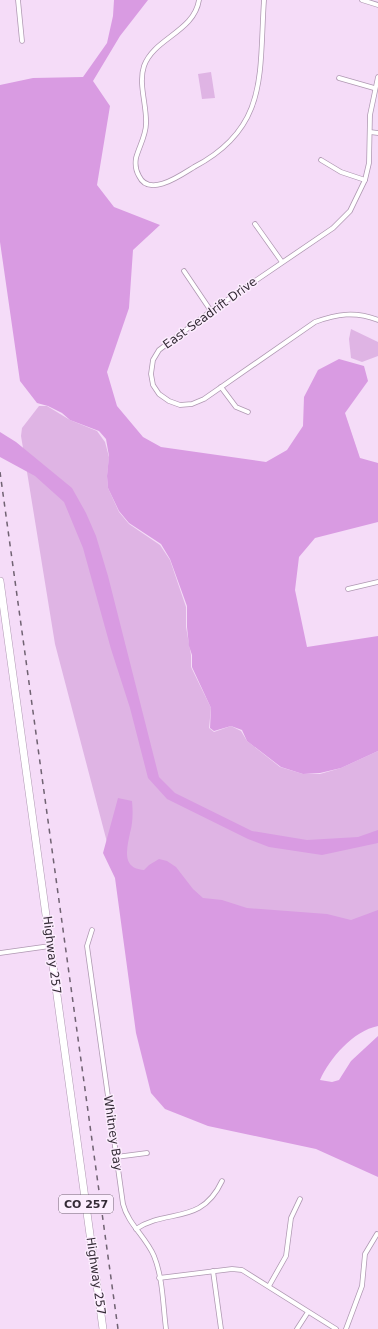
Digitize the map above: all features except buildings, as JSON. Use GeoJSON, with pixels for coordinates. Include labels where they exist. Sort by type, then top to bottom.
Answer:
{"type":"FeatureCollection","features":[{"type":"Feature","properties":{"kind":"main road","name":"Highway 257"},"geometry":{"type":"LineString","coordinates":[[0,581],[103,1329]]}},
{"type":"Feature","properties":{"kind":"street"},"geometry":{"type":"LineString","coordinates":[[18,0],[22,41]]}},
{"type":"Feature","properties":{"kind":"street"},"geometry":{"type":"LineString","coordinates":[[199,0],[193,15],[185,26],[153,52],[144,66],[142,80],[146,126],[136,160],[136,171],[140,180],[150,185],[160,185],[206,161],[227,146],[244,126],[254,104],[260,77],[264,0]]}},
{"type":"Feature","properties":{"kind":"street"},"geometry":{"type":"LineString","coordinates":[[362,0],[378,5]]}},
{"type":"Feature","properties":{"kind":"street","name":"East Seadrift Drive"},"geometry":{"type":"LineString","coordinates":[[378,77],[374,88],[370,115],[369,163],[365,180],[350,210],[337,224],[211,311],[159,350],[153,360],[151,374],[154,385],[159,394],[169,401],[180,405],[192,404],[221,387],[315,322],[332,316],[348,313],[364,314],[378,320]]}},
{"type":"Feature","properties":{"kind":"street"},"geometry":{"type":"LineString","coordinates":[[339,78],[374,88]]}},
{"type":"Feature","properties":{"kind":"street"},"geometry":{"type":"LineString","coordinates":[[370,132],[378,133]]}},
{"type":"Feature","properties":{"kind":"street"},"geometry":{"type":"LineString","coordinates":[[321,160],[341,172],[365,180]]}},
{"type":"Feature","properties":{"kind":"street"},"geometry":{"type":"LineString","coordinates":[[255,224],[282,262]]}},
{"type":"Feature","properties":{"kind":"street"},"geometry":{"type":"LineString","coordinates":[[184,271],[211,311]]}},
{"type":"Feature","properties":{"kind":"street"},"geometry":{"type":"LineString","coordinates":[[221,387],[236,407],[248,412]]}},
{"type":"Feature","properties":{"kind":"street"},"geometry":{"type":"LineString","coordinates":[[348,589],[378,582]]}},
{"type":"Feature","properties":{"kind":"street","name":"Whitney Bay"},"geometry":{"type":"LineString","coordinates":[[92,930],[87,946],[124,1208],[154,1256],[159,1278],[166,1329]]}},
{"type":"Feature","properties":{"kind":"street"},"geometry":{"type":"LineString","coordinates":[[0,953],[50,946]]}},
{"type":"Feature","properties":{"kind":"street"},"geometry":{"type":"LineString","coordinates":[[116,1157],[147,1153]]}},
{"type":"Feature","properties":{"kind":"street"},"geometry":{"type":"LineString","coordinates":[[136,1229],[149,1221],[180,1216],[199,1208],[214,1195],[222,1182]]}},
{"type":"Feature","properties":{"kind":"street"},"geometry":{"type":"LineString","coordinates":[[269,1286],[286,1256],[290,1222],[300,1199]]}},
{"type":"Feature","properties":{"kind":"street"},"geometry":{"type":"LineString","coordinates":[[346,1329],[362,1286],[365,1254],[377,1234]]}},
{"type":"Feature","properties":{"kind":"street"},"geometry":{"type":"LineString","coordinates":[[159,1278],[232,1269],[242,1270],[336,1329]]}},
{"type":"Feature","properties":{"kind":"street"},"geometry":{"type":"LineString","coordinates":[[213,1271],[221,1329]]}},
{"type":"Feature","properties":{"kind":"street"},"geometry":{"type":"LineString","coordinates":[[297,1329],[308,1312]]}},
{"type":"Feature","properties":{"kind":"shaded area"},"geometry":{"type":"Polygon","coordinates":[[[114,0],[148,0],[120,36],[93,81],[110,106],[97,185],[114,207],[160,225],[133,250],[129,308],[107,372],[117,406],[143,437],[161,447],[266,462],[287,450],[303,426],[304,397],[318,370],[339,359],[364,366],[368,381],[345,413],[360,458],[378,463],[378,522],[315,538],[299,557],[295,590],[307,647],[378,636],[378,751],[341,768],[320,773],[303,774],[281,767],[247,741],[242,730],[231,726],[214,731],[210,728],[211,708],[192,667],[192,655],[189,646],[187,627],[187,606],[170,559],[161,544],[129,523],[119,511],[108,488],[107,476],[109,456],[106,439],[99,431],[70,420],[62,413],[48,406],[37,403],[20,381],[0,242],[0,85],[33,78],[83,77],[107,43],[113,16],[114,0]]]}},
{"type":"Feature","properties":{"kind":"shaded area"},"geometry":{"type":"Polygon","coordinates":[[[211,72],[215,98],[202,99],[198,74],[211,72]]]}},
{"type":"Feature","properties":{"kind":"shaded area"},"geometry":{"type":"Polygon","coordinates":[[[351,329],[378,342],[378,356],[362,362],[351,358],[349,339],[351,329]]]}},
{"type":"Feature","properties":{"kind":"shaded area"},"geometry":{"type":"Polygon","coordinates":[[[39,406],[47,406],[70,420],[97,431],[105,442],[109,457],[107,476],[108,488],[119,512],[129,524],[160,545],[170,560],[186,607],[186,627],[191,655],[191,667],[211,708],[209,728],[214,732],[231,726],[241,731],[247,741],[280,767],[303,774],[320,774],[341,768],[378,751],[378,922],[353,929],[187,906],[113,865],[55,644],[21,436],[22,428],[39,406]]]}},
{"type":"Feature","properties":{"kind":"shaded area"},"geometry":{"type":"Polygon","coordinates":[[[0,432],[16,442],[72,488],[86,513],[96,536],[108,576],[159,777],[175,793],[252,831],[307,840],[358,837],[378,830],[378,843],[322,855],[269,847],[248,839],[167,799],[148,778],[130,708],[111,649],[83,548],[64,502],[35,476],[0,457],[0,432]]]}},
{"type":"Feature","properties":{"kind":"shaded area"},"geometry":{"type":"Polygon","coordinates":[[[118,798],[132,801],[133,813],[127,857],[132,866],[137,869],[144,870],[159,859],[167,861],[176,867],[193,889],[203,898],[222,900],[247,908],[327,914],[351,920],[378,910],[378,1026],[360,1033],[351,1039],[336,1055],[320,1080],[332,1082],[339,1080],[351,1061],[378,1036],[378,1177],[316,1149],[208,1126],[165,1109],[151,1093],[136,1033],[115,878],[103,853],[118,798]]]}},
{"type":"Feature","properties":{"kind":"railway"},"geometry":{"type":"LineString","coordinates":[[0,472],[118,1329]]}}]}
